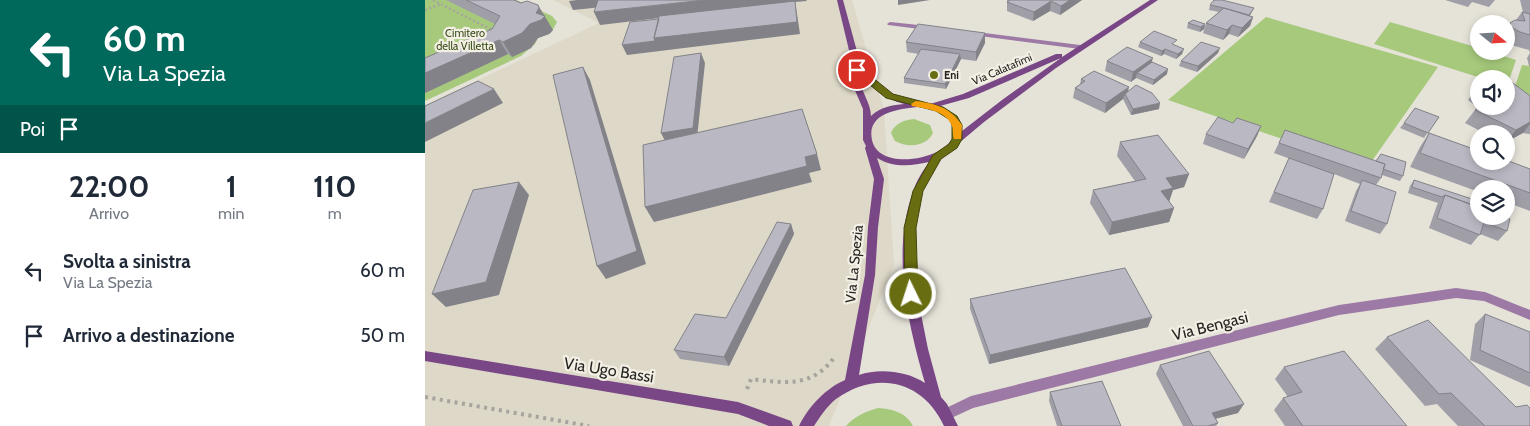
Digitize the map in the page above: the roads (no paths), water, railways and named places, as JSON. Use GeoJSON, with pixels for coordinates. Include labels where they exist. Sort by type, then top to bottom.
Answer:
{"type":"FeatureCollection","features":[{"type":"Feature","properties":{"kind":"main road","name":"Via La Spezia"},"geometry":{"type":"LineString","coordinates":[[840,0],[857,67],[855,78],[867,113],[865,135],[879,179],[870,275],[851,384]]}},
{"type":"Feature","properties":{"kind":"main road","name":"Via Calatafimi"},"geometry":{"type":"LineString","coordinates":[[957,139],[1007,98],[1080,47],[1155,0]]}},
{"type":"Feature","properties":{"kind":"main road","name":"Via Calatafimi"},"geometry":{"type":"LineString","coordinates":[[927,106],[966,96],[1080,47]]}},
{"type":"Feature","properties":{"kind":"main road","name":"Via La Spezia"},"geometry":{"type":"LineString","coordinates":[[857,67],[875,86],[889,96],[927,106],[947,113],[954,118],[959,132],[957,139]]}},
{"type":"Feature","properties":{"kind":"main road"},"geometry":{"type":"LineString","coordinates":[[866,129],[874,118],[888,110],[905,105],[927,106]]}},
{"type":"Feature","properties":{"kind":"main road"},"geometry":{"type":"LineString","coordinates":[[869,147],[881,158],[903,163],[926,161],[937,157],[953,146],[957,139]]}},
{"type":"Feature","properties":{"kind":"main road"},"geometry":{"type":"LineString","coordinates":[[937,157],[918,191],[910,228],[909,266],[911,294],[921,351],[935,397],[949,420]]}},
{"type":"Feature","properties":{"kind":"main road","name":"Via Ugo Bassi"},"geometry":{"type":"LineString","coordinates":[[425,356],[738,408],[786,426]]}},
{"type":"Feature","properties":{"kind":"main road"},"geometry":{"type":"LineString","coordinates":[[806,426],[815,412],[831,395],[851,384],[874,378],[896,378],[917,384],[935,397]]}},
{"type":"Feature","properties":{"kind":"street"},"geometry":{"type":"LineString","coordinates":[[890,24],[937,29]]}},
{"type":"Feature","properties":{"kind":"street"},"geometry":{"type":"LineString","coordinates":[[965,32],[1080,47]]}},
{"type":"Feature","properties":{"kind":"street","name":"Via Bengasi"},"geometry":{"type":"LineString","coordinates":[[949,420],[979,400],[1339,310],[1456,293],[1485,297],[1530,315]]}},
{"type":"Feature","properties":{"kind":"place","name":"Eni"},"geometry":{"type":"Point","coordinates":[934,75]}},
{"type":"Feature","properties":{"kind":"park label","name":"Cimitero della Villetta"},"geometry":{"type":"Point","coordinates":[465,39]}}]}
